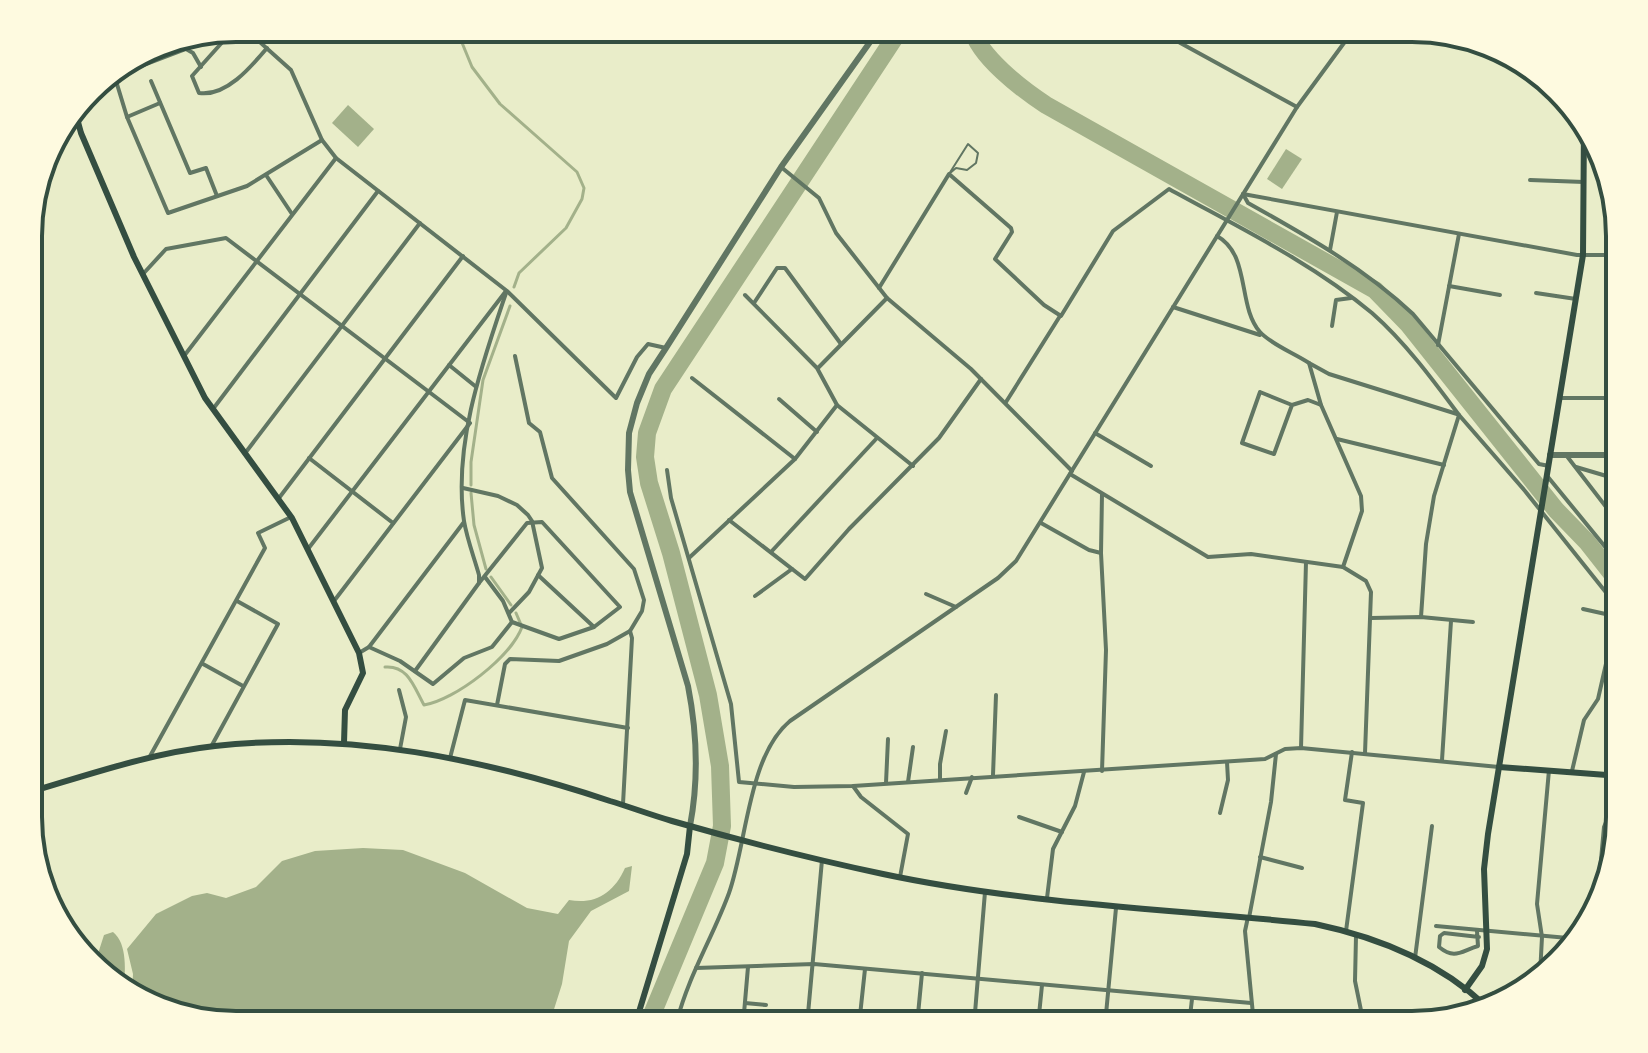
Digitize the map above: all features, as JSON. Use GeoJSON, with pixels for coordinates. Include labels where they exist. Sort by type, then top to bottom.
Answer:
{"type":"FeatureCollection","features":[{"type":"Feature","properties":{"kind":"main road"},"geometry":{"type":"LineString","coordinates":[[78,123],[143,274],[184,356],[213,409],[291,517],[359,653],[363,673],[345,710],[344,743]]}},
{"type":"Feature","properties":{"kind":"main road"},"geometry":{"type":"LineString","coordinates":[[1465,990],[1482,966],[1487,949],[1484,869],[1583,255],[1584,147]]}},
{"type":"Feature","properties":{"kind":"main road"},"geometry":{"type":"LineString","coordinates":[[42,789],[149,758],[212,746],[293,742],[400,749],[450,758],[690,826],[900,877],[985,891],[1315,924],[1346,931],[1387,944],[1415,958],[1479,999]]}},
{"type":"Feature","properties":{"kind":"main road"},"geometry":{"type":"LineString","coordinates":[[1499,767],[1606,775]]}},
{"type":"Feature","properties":{"kind":"main road"},"geometry":{"type":"LineString","coordinates":[[639,1011],[687,854],[690,826]]}},
{"type":"Feature","properties":{"kind":"street"},"geometry":{"type":"LineString","coordinates":[[260,42],[291,70],[322,140],[336,158],[507,291],[616,398],[637,357],[648,344],[666,348]]}},
{"type":"Feature","properties":{"kind":"street"},"geometry":{"type":"LineString","coordinates":[[690,826],[696,773],[691,701],[630,492],[629,433],[649,374],[781,167],[870,42]]}},
{"type":"Feature","properties":{"kind":"street"},"geometry":{"type":"LineString","coordinates":[[1179,42],[1297,107]]}},
{"type":"Feature","properties":{"kind":"street"},"geometry":{"type":"LineString","coordinates":[[681,1011],[730,890],[738,838],[769,745],[782,728],[1006,571],[1025,549],[1297,107],[1345,42]]}},
{"type":"Feature","properties":{"kind":"street"},"geometry":{"type":"LineString","coordinates":[[222,43],[192,76],[202,95],[215,92],[246,74],[267,48]]}},
{"type":"Feature","properties":{"kind":"street"},"geometry":{"type":"LineString","coordinates":[[162,57],[186,49],[193,53],[201,67]]}},
{"type":"Feature","properties":{"kind":"street"},"geometry":{"type":"LineString","coordinates":[[151,81],[190,173],[206,168],[217,196]]}},
{"type":"Feature","properties":{"kind":"street"},"geometry":{"type":"LineString","coordinates":[[117,83],[127,117],[168,213],[247,186],[322,140]]}},
{"type":"Feature","properties":{"kind":"street"},"geometry":{"type":"LineString","coordinates":[[127,117],[160,103]]}},
{"type":"Feature","properties":{"kind":"street"},"geometry":{"type":"LineString","coordinates":[[184,356],[336,158]]}},
{"type":"Feature","properties":{"kind":"street"},"geometry":{"type":"LineString","coordinates":[[781,167],[819,198],[836,233],[887,298],[1006,402],[1071,472],[1208,557],[1251,554],[1343,567],[1369,586],[1371,618],[1365,753]]}},
{"type":"Feature","properties":{"kind":"street"},"geometry":{"type":"LineString","coordinates":[[879,288],[949,174],[1011,228],[1012,232],[995,259],[1044,305],[1061,316]]}},
{"type":"Feature","properties":{"kind":"street"},"geometry":{"type":"LineString","coordinates":[[266,175],[292,214]]}},
{"type":"Feature","properties":{"kind":"street"},"geometry":{"type":"LineString","coordinates":[[1530,180],[1584,182]]}},
{"type":"Feature","properties":{"kind":"street"},"geometry":{"type":"LineString","coordinates":[[1006,402],[1113,231],[1169,189],[1284,252],[1374,315],[1525,491],[1606,592]]}},
{"type":"Feature","properties":{"kind":"street"},"geometry":{"type":"LineString","coordinates":[[213,409],[378,191]]}},
{"type":"Feature","properties":{"kind":"street"},"geometry":{"type":"LineString","coordinates":[[1243,194],[1583,255],[1606,255]]}},
{"type":"Feature","properties":{"kind":"street"},"geometry":{"type":"LineString","coordinates":[[1243,194],[1248,203],[1330,250],[1397,299],[1539,464],[1549,466]]}},
{"type":"Feature","properties":{"kind":"street"},"geometry":{"type":"LineString","coordinates":[[1330,250],[1337,212]]}},
{"type":"Feature","properties":{"kind":"street"},"geometry":{"type":"LineString","coordinates":[[246,452],[420,223]]}},
{"type":"Feature","properties":{"kind":"street"},"geometry":{"type":"LineString","coordinates":[[1438,345],[1459,234]]}},
{"type":"Feature","properties":{"kind":"street"},"geometry":{"type":"LineString","coordinates":[[1217,236],[1229,247],[1238,264],[1249,310],[1262,335]]}},
{"type":"Feature","properties":{"kind":"street"},"geometry":{"type":"LineString","coordinates":[[143,274],[166,249],[224,237],[470,423]]}},
{"type":"Feature","properties":{"kind":"street"},"geometry":{"type":"LineString","coordinates":[[279,498],[463,256]]}},
{"type":"Feature","properties":{"kind":"street"},"geometry":{"type":"LineString","coordinates":[[754,303],[777,268],[785,268],[841,344]]}},
{"type":"Feature","properties":{"kind":"street"},"geometry":{"type":"LineString","coordinates":[[1449,286],[1500,295]]}},
{"type":"Feature","properties":{"kind":"street"},"geometry":{"type":"LineString","coordinates":[[308,549],[507,291]]}},
{"type":"Feature","properties":{"kind":"street"},"geometry":{"type":"LineString","coordinates":[[479,583],[464,522],[464,454],[475,386],[507,291]]}},
{"type":"Feature","properties":{"kind":"street"},"geometry":{"type":"LineString","coordinates":[[1536,293],[1576,299]]}},
{"type":"Feature","properties":{"kind":"street"},"geometry":{"type":"LineString","coordinates":[[745,295],[817,368],[837,405],[913,467]]}},
{"type":"Feature","properties":{"kind":"street"},"geometry":{"type":"LineString","coordinates":[[817,368],[887,298]]}},
{"type":"Feature","properties":{"kind":"street"},"geometry":{"type":"LineString","coordinates":[[1332,326],[1336,300],[1352,298]]}},
{"type":"Feature","properties":{"kind":"street"},"geometry":{"type":"LineString","coordinates":[[1173,307],[1262,335],[1329,374],[1459,415]]}},
{"type":"Feature","properties":{"kind":"street"},"geometry":{"type":"LineString","coordinates":[[497,705],[505,664],[510,659],[559,661],[607,644],[630,631],[642,611],[644,600],[634,569],[552,478],[540,432],[529,423],[515,356]]}},
{"type":"Feature","properties":{"kind":"street"},"geometry":{"type":"LineString","coordinates":[[517,364],[524,362]]}},
{"type":"Feature","properties":{"kind":"street"},"geometry":{"type":"LineString","coordinates":[[1309,363],[1321,405],[1361,496],[1362,511],[1343,567]]}},
{"type":"Feature","properties":{"kind":"street"},"geometry":{"type":"LineString","coordinates":[[449,365],[475,386]]}},
{"type":"Feature","properties":{"kind":"street"},"geometry":{"type":"LineString","coordinates":[[692,378],[795,459]]}},
{"type":"Feature","properties":{"kind":"street"},"geometry":{"type":"LineString","coordinates":[[729,520],[805,579],[849,529],[939,438],[981,379]]}},
{"type":"Feature","properties":{"kind":"street"},"geometry":{"type":"LineString","coordinates":[[1292,405],[1274,454],[1242,443],[1260,392],[1292,405],[1308,400],[1321,405]]}},
{"type":"Feature","properties":{"kind":"street"},"geometry":{"type":"LineString","coordinates":[[1560,398],[1606,398]]}},
{"type":"Feature","properties":{"kind":"street"},"geometry":{"type":"LineString","coordinates":[[779,399],[817,432]]}},
{"type":"Feature","properties":{"kind":"street"},"geometry":{"type":"LineString","coordinates":[[690,557],[795,459],[837,405]]}},
{"type":"Feature","properties":{"kind":"street"},"geometry":{"type":"LineString","coordinates":[[527,413],[535,411]]}},
{"type":"Feature","properties":{"kind":"street"},"geometry":{"type":"LineString","coordinates":[[1421,617],[1428,529],[1434,496],[1459,415]]}},
{"type":"Feature","properties":{"kind":"street"},"geometry":{"type":"LineString","coordinates":[[333,603],[470,423]]}},
{"type":"Feature","properties":{"kind":"street"},"geometry":{"type":"LineString","coordinates":[[1095,433],[1137,461],[1151,466]]}},
{"type":"Feature","properties":{"kind":"street"},"geometry":{"type":"LineString","coordinates":[[771,552],[877,438]]}},
{"type":"Feature","properties":{"kind":"street"},"geometry":{"type":"LineString","coordinates":[[1337,439],[1444,465]]}},
{"type":"Feature","properties":{"kind":"street"},"geometry":{"type":"LineString","coordinates":[[545,451],[553,449]]}},
{"type":"Feature","properties":{"kind":"street"},"geometry":{"type":"LineString","coordinates":[[1550,455],[1606,455]]}},
{"type":"Feature","properties":{"kind":"street"},"geometry":{"type":"LineString","coordinates":[[1566,455],[1606,507]]}},
{"type":"Feature","properties":{"kind":"street"},"geometry":{"type":"LineString","coordinates":[[309,458],[394,524]]}},
{"type":"Feature","properties":{"kind":"street"},"geometry":{"type":"LineString","coordinates":[[1575,467],[1606,476]]}},
{"type":"Feature","properties":{"kind":"street"},"geometry":{"type":"LineString","coordinates":[[667,470],[671,498],[731,704],[739,782],[794,787],[853,786],[993,775],[1102,771],[1265,759],[1285,749],[1301,748],[1499,767]]}},
{"type":"Feature","properties":{"kind":"street"},"geometry":{"type":"LineString","coordinates":[[1546,479],[1606,549]]}},
{"type":"Feature","properties":{"kind":"street"},"geometry":{"type":"LineString","coordinates":[[463,488],[498,496],[517,505],[532,521],[542,561],[525,597],[509,613]]}},
{"type":"Feature","properties":{"kind":"street"},"geometry":{"type":"LineString","coordinates":[[1102,493],[1101,553],[1106,650],[1102,771]]}},
{"type":"Feature","properties":{"kind":"street"},"geometry":{"type":"LineString","coordinates":[[149,758],[265,548],[257,533],[291,517]]}},
{"type":"Feature","properties":{"kind":"street"},"geometry":{"type":"LineString","coordinates":[[415,671],[479,583],[527,523],[532,521],[542,522],[620,607],[594,627],[559,639],[512,622]]}},
{"type":"Feature","properties":{"kind":"street"},"geometry":{"type":"LineString","coordinates":[[359,653],[369,647],[464,522]]}},
{"type":"Feature","properties":{"kind":"street"},"geometry":{"type":"LineString","coordinates":[[1041,523],[1089,550],[1101,553]]}},
{"type":"Feature","properties":{"kind":"street"},"geometry":{"type":"LineString","coordinates":[[1301,748],[1306,562]]}},
{"type":"Feature","properties":{"kind":"street"},"geometry":{"type":"LineString","coordinates":[[755,596],[792,569]]}},
{"type":"Feature","properties":{"kind":"street"},"geometry":{"type":"LineString","coordinates":[[538,575],[594,627]]}},
{"type":"Feature","properties":{"kind":"street"},"geometry":{"type":"LineString","coordinates":[[485,577],[496,590],[512,622]]}},
{"type":"Feature","properties":{"kind":"street"},"geometry":{"type":"LineString","coordinates":[[926,594],[956,607]]}},
{"type":"Feature","properties":{"kind":"street"},"geometry":{"type":"LineString","coordinates":[[212,746],[278,624],[237,601]]}},
{"type":"Feature","properties":{"kind":"street"},"geometry":{"type":"LineString","coordinates":[[1583,609],[1606,614]]}},
{"type":"Feature","properties":{"kind":"street"},"geometry":{"type":"LineString","coordinates":[[1371,618],[1421,617],[1473,622]]}},
{"type":"Feature","properties":{"kind":"street"},"geometry":{"type":"LineString","coordinates":[[1442,760],[1451,621]]}},
{"type":"Feature","properties":{"kind":"street"},"geometry":{"type":"LineString","coordinates":[[369,647],[389,655],[433,684],[464,658],[492,647],[512,622]]}},
{"type":"Feature","properties":{"kind":"street"},"geometry":{"type":"LineString","coordinates":[[623,806],[630,631]]}},
{"type":"Feature","properties":{"kind":"street"},"geometry":{"type":"LineString","coordinates":[[202,664],[243,686]]}},
{"type":"Feature","properties":{"kind":"street"},"geometry":{"type":"LineString","coordinates":[[1572,771],[1584,720],[1598,699],[1606,664]]}},
{"type":"Feature","properties":{"kind":"street"},"geometry":{"type":"LineString","coordinates":[[399,690],[406,717],[400,749]]}},
{"type":"Feature","properties":{"kind":"street"},"geometry":{"type":"LineString","coordinates":[[993,775],[996,695]]}},
{"type":"Feature","properties":{"kind":"street"},"geometry":{"type":"LineString","coordinates":[[450,758],[465,700],[628,728]]}},
{"type":"Feature","properties":{"kind":"street"},"geometry":{"type":"LineString","coordinates":[[404,709],[412,707]]}},
{"type":"Feature","properties":{"kind":"street"},"geometry":{"type":"LineString","coordinates":[[940,780],[946,731]]}},
{"type":"Feature","properties":{"kind":"street"},"geometry":{"type":"LineString","coordinates":[[886,783],[888,739]]}},
{"type":"Feature","properties":{"kind":"street"},"geometry":{"type":"LineString","coordinates":[[908,782],[913,747]]}},
{"type":"Feature","properties":{"kind":"street"},"geometry":{"type":"LineString","coordinates":[[1346,931],[1363,803],[1345,800],[1352,752]]}},
{"type":"Feature","properties":{"kind":"street"},"geometry":{"type":"LineString","coordinates":[[1252,1011],[1245,931],[1271,802],[1276,753]]}},
{"type":"Feature","properties":{"kind":"street"},"geometry":{"type":"LineString","coordinates":[[1220,813],[1228,780],[1227,762]]}},
{"type":"Feature","properties":{"kind":"street"},"geometry":{"type":"LineString","coordinates":[[1541,962],[1542,937],[1537,904],[1549,770]]}},
{"type":"Feature","properties":{"kind":"street"},"geometry":{"type":"LineString","coordinates":[[1047,898],[1053,849],[1075,806],[1084,772]]}},
{"type":"Feature","properties":{"kind":"street"},"geometry":{"type":"LineString","coordinates":[[966,793],[972,777]]}},
{"type":"Feature","properties":{"kind":"street"},"geometry":{"type":"LineString","coordinates":[[853,786],[861,797],[908,834],[900,877]]}},
{"type":"Feature","properties":{"kind":"street"},"geometry":{"type":"LineString","coordinates":[[1019,817],[1062,832]]}},
{"type":"Feature","properties":{"kind":"street"},"geometry":{"type":"LineString","coordinates":[[1601,858],[1606,822]]}},
{"type":"Feature","properties":{"kind":"street"},"geometry":{"type":"LineString","coordinates":[[1415,958],[1427,844],[1432,826]]}},
{"type":"Feature","properties":{"kind":"street"},"geometry":{"type":"LineString","coordinates":[[1260,857],[1302,868]]}},
{"type":"Feature","properties":{"kind":"street"},"geometry":{"type":"LineString","coordinates":[[809,1011],[822,860]]}},
{"type":"Feature","properties":{"kind":"street"},"geometry":{"type":"LineString","coordinates":[[975,1011],[985,891]]}},
{"type":"Feature","properties":{"kind":"street"},"geometry":{"type":"LineString","coordinates":[[1424,892],[1432,893]]}},
{"type":"Feature","properties":{"kind":"street"},"geometry":{"type":"LineString","coordinates":[[1107,1011],[1116,905]]}},
{"type":"Feature","properties":{"kind":"street"},"geometry":{"type":"LineString","coordinates":[[1436,926],[1478,934]]}},
{"type":"Feature","properties":{"kind":"street"},"geometry":{"type":"LineString","coordinates":[[1478,934],[1478,946],[1458,956],[1439,947],[1440,936],[1444,933],[1478,934],[1487,931],[1563,938]]}},
{"type":"Feature","properties":{"kind":"street"},"geometry":{"type":"LineString","coordinates":[[1356,934],[1355,981],[1361,1011]]}},
{"type":"Feature","properties":{"kind":"street"},"geometry":{"type":"LineString","coordinates":[[696,968],[814,964],[1251,1003]]}},
{"type":"Feature","properties":{"kind":"street"},"geometry":{"type":"LineString","coordinates":[[744,1011],[748,967]]}},
{"type":"Feature","properties":{"kind":"street"},"geometry":{"type":"LineString","coordinates":[[860,1011],[865,969]]}},
{"type":"Feature","properties":{"kind":"street"},"geometry":{"type":"LineString","coordinates":[[918,1011],[922,973]]}},
{"type":"Feature","properties":{"kind":"street"},"geometry":{"type":"LineString","coordinates":[[1039,1011],[1042,985]]}},
{"type":"Feature","properties":{"kind":"street"},"geometry":{"type":"LineString","coordinates":[[1191,1011],[1192,999]]}},
{"type":"Feature","properties":{"kind":"street"},"geometry":{"type":"LineString","coordinates":[[745,1003],[766,1005]]}},
{"type":"Feature","properties":{"kind":"lane"},"geometry":{"type":"LineString","coordinates":[[968,144],[976,149],[978,158],[973,167],[967,170],[956,168],[949,174],[968,144]]}},
{"type":"Feature","properties":{"kind":"shaded area"},"geometry":{"type":"Polygon","coordinates":[[[348,105],[374,129],[358,147],[332,123],[348,105]]]}},
{"type":"Feature","properties":{"kind":"shaded area"},"geometry":{"type":"Polygon","coordinates":[[[1286,149],[1302,159],[1282,189],[1267,179],[1286,149]]]}},
{"type":"Feature","properties":{"kind":"shaded area"},"geometry":{"type":"Polygon","coordinates":[[[363,848],[403,850],[465,873],[527,908],[558,914],[569,900],[587,901],[603,895],[621,877],[625,868],[632,866],[629,891],[591,911],[569,941],[562,984],[553,1011],[236,1011],[174,1001],[133,981],[127,949],[156,914],[192,896],[207,893],[226,898],[256,887],[282,861],[315,851],[363,848]]]}},
{"type":"Feature","properties":{"kind":"shaded area"},"geometry":{"type":"Polygon","coordinates":[[[113,932],[118,937],[123,951],[125,976],[98,953],[104,935],[113,932]]]}},
{"type":"Feature","properties":{"kind":"waterway"},"geometry":{"type":"LineString","coordinates":[[462,42],[472,67],[500,104],[577,172],[584,188],[582,199],[566,228],[519,273],[514,287]]}},
{"type":"Feature","properties":{"kind":"waterway"},"geometry":{"type":"LineString","coordinates":[[653,1011],[715,863],[722,826],[720,766],[708,695],[671,553],[649,483],[645,457],[647,433],[663,389],[892,42]]}},
{"type":"Feature","properties":{"kind":"waterway"},"geometry":{"type":"LineString","coordinates":[[978,42],[992,61],[1046,105],[1375,290],[1408,324],[1556,510],[1606,566]]}},
{"type":"Feature","properties":{"kind":"waterway"},"geometry":{"type":"LineString","coordinates":[[471,485],[471,462],[483,380],[510,306]]}},
{"type":"Feature","properties":{"kind":"waterway"},"geometry":{"type":"LineString","coordinates":[[471,493],[474,525],[486,569]]}},
{"type":"Feature","properties":{"kind":"waterway"},"geometry":{"type":"LineString","coordinates":[[491,577],[511,605]]}},
{"type":"Feature","properties":{"kind":"waterway"},"geometry":{"type":"LineString","coordinates":[[385,667],[405,673],[424,705],[437,701],[466,686],[506,651],[522,627],[516,613]]}}]}
